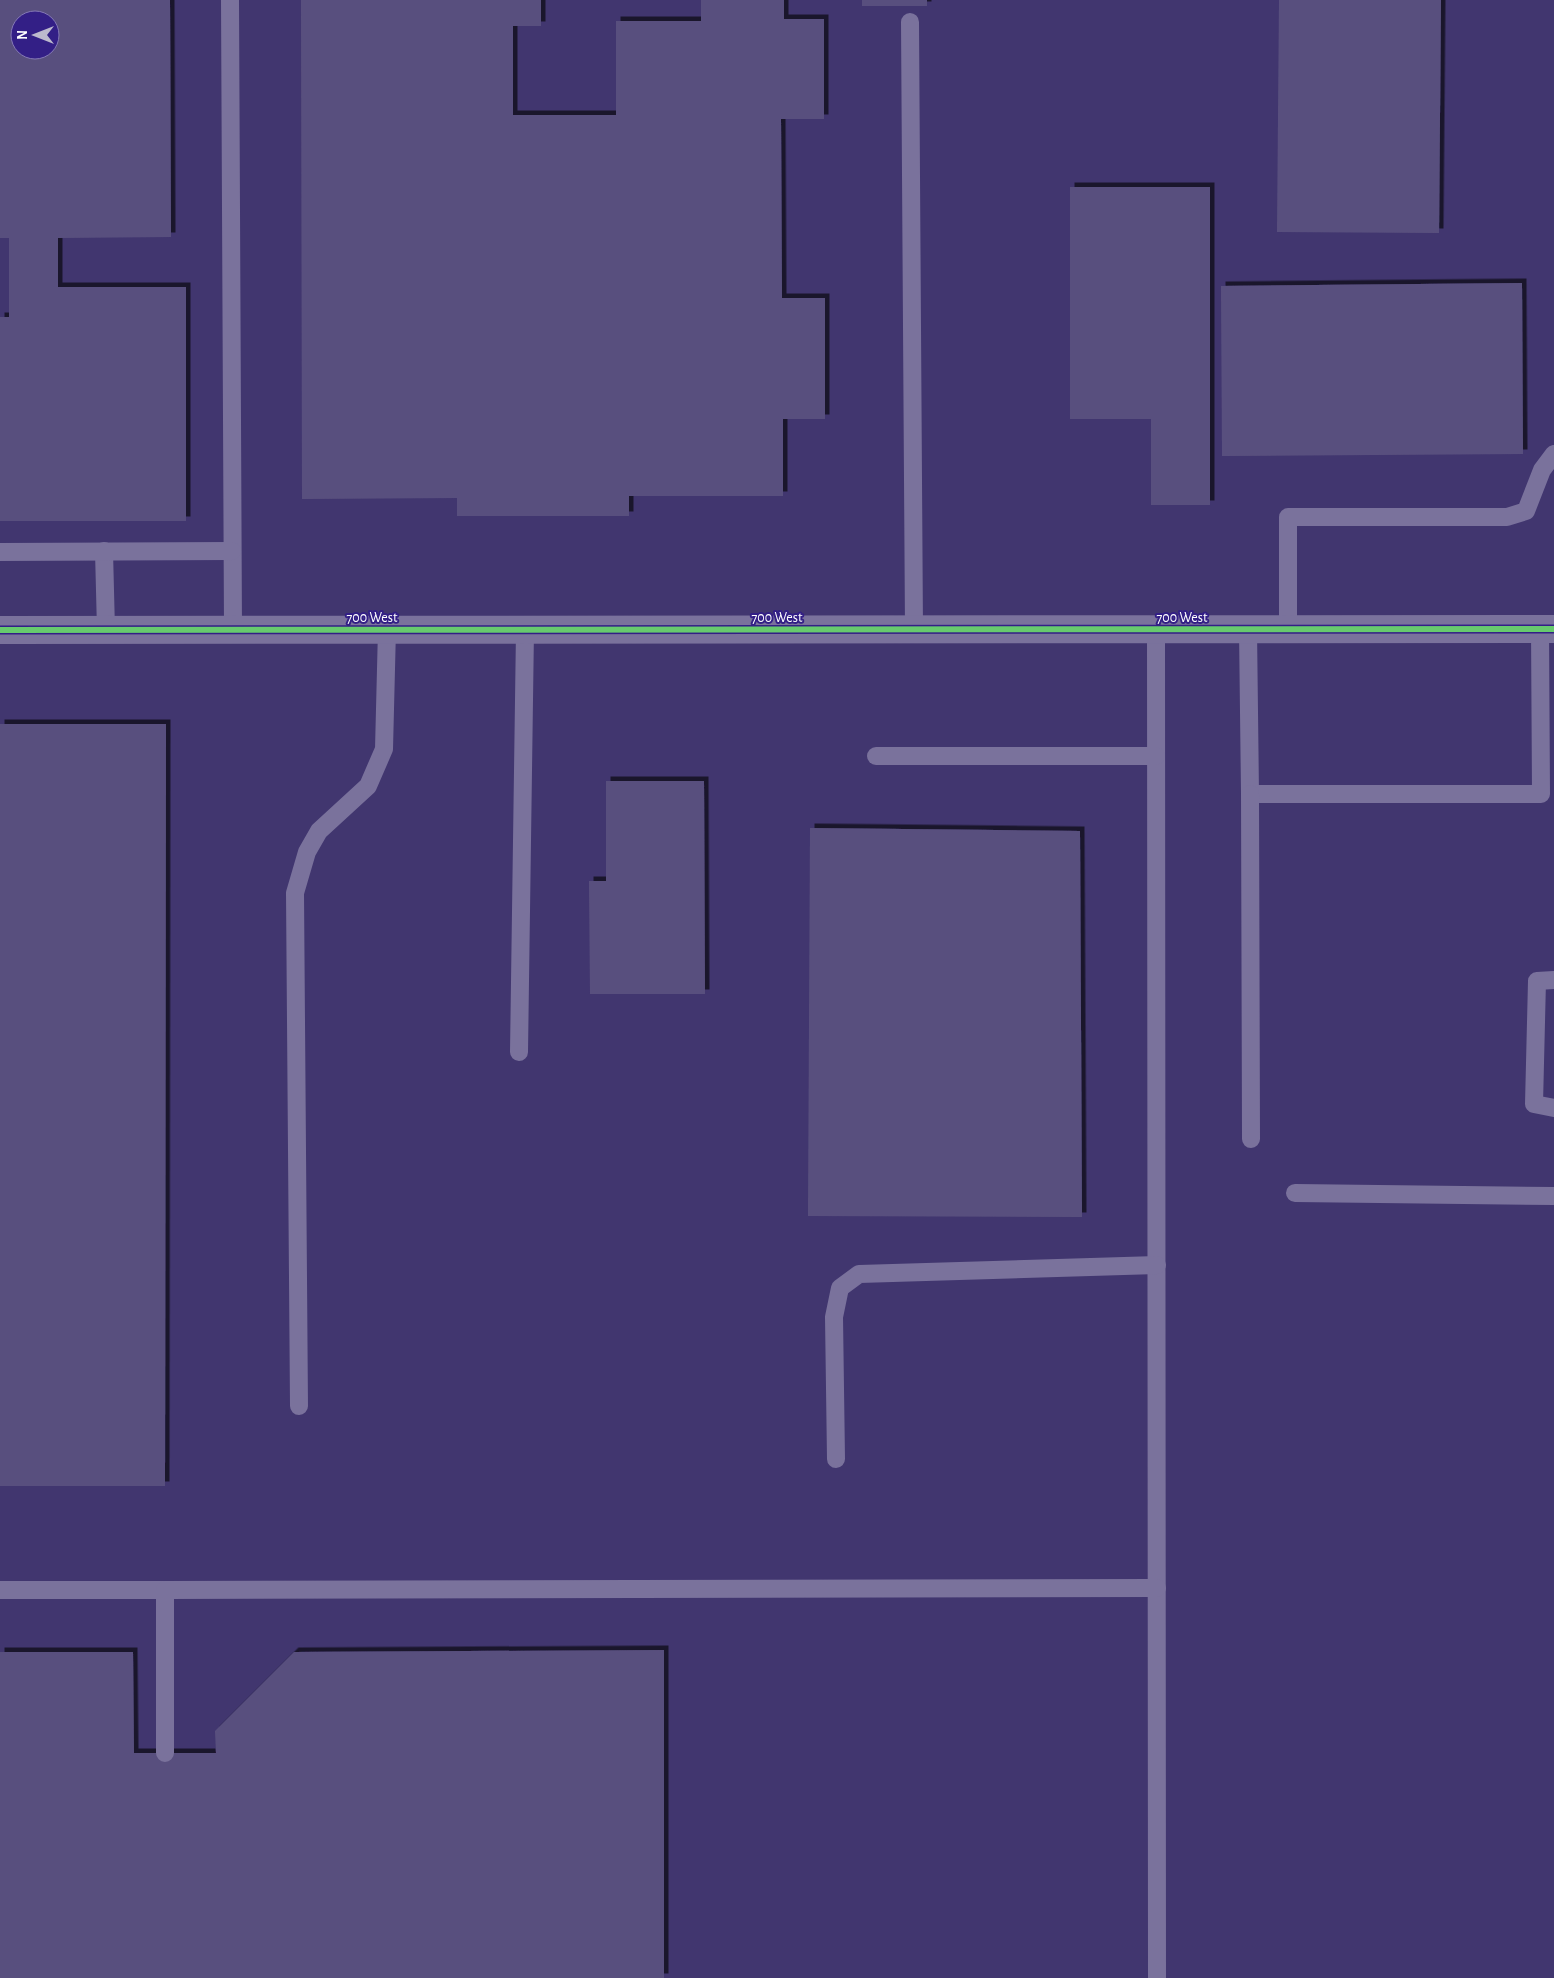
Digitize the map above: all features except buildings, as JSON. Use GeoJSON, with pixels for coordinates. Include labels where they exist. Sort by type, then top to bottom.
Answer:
{"type":"FeatureCollection","features":[{"type":"Feature","properties":{"kind":"street","name":"700 West"},"geometry":{"type":"LineString","coordinates":[[0,630],[1547,629]]}},
{"type":"Feature","properties":{"kind":"lane"},"geometry":{"type":"LineString","coordinates":[[230,0],[233,629]]}},
{"type":"Feature","properties":{"kind":"lane"},"geometry":{"type":"LineString","coordinates":[[910,22],[914,630]]}},
{"type":"Feature","properties":{"kind":"lane"},"geometry":{"type":"LineString","coordinates":[[1288,630],[1288,517],[1507,517],[1526,511],[1542,470],[1554,454]]}},
{"type":"Feature","properties":{"kind":"lane"},"geometry":{"type":"LineString","coordinates":[[0,552],[232,551]]}},
{"type":"Feature","properties":{"kind":"lane"},"geometry":{"type":"LineString","coordinates":[[104,552],[106,630]]}},
{"type":"Feature","properties":{"kind":"lane"},"geometry":{"type":"LineString","coordinates":[[299,1406],[295,893],[307,852],[319,831],[368,786],[384,749],[387,629]]}},
{"type":"Feature","properties":{"kind":"lane"},"geometry":{"type":"LineString","coordinates":[[1156,629],[1157,1978]]}},
{"type":"Feature","properties":{"kind":"lane"},"geometry":{"type":"LineString","coordinates":[[1248,629],[1251,1139]]}},
{"type":"Feature","properties":{"kind":"lane"},"geometry":{"type":"LineString","coordinates":[[1250,794],[1541,794],[1547,629]]}},
{"type":"Feature","properties":{"kind":"lane"},"geometry":{"type":"LineString","coordinates":[[519,1052],[525,630]]}},
{"type":"Feature","properties":{"kind":"lane"},"geometry":{"type":"LineString","coordinates":[[876,756],[1156,756]]}},
{"type":"Feature","properties":{"kind":"lane"},"geometry":{"type":"LineString","coordinates":[[1554,980],[1537,981],[1534,1104],[1554,1108]]}},
{"type":"Feature","properties":{"kind":"lane"},"geometry":{"type":"LineString","coordinates":[[1295,1193],[1554,1196]]}},
{"type":"Feature","properties":{"kind":"lane"},"geometry":{"type":"LineString","coordinates":[[836,1459],[834,1317],[840,1288],[859,1274],[1157,1265]]}},
{"type":"Feature","properties":{"kind":"lane"},"geometry":{"type":"LineString","coordinates":[[0,1590],[1157,1588]]}},
{"type":"Feature","properties":{"kind":"lane"},"geometry":{"type":"LineString","coordinates":[[165,1752],[166,1590]]}},
{"type":"Feature","properties":{"kind":"cycle path"},"geometry":{"type":"LineString","coordinates":[[0,630],[1554,629]]}}]}
